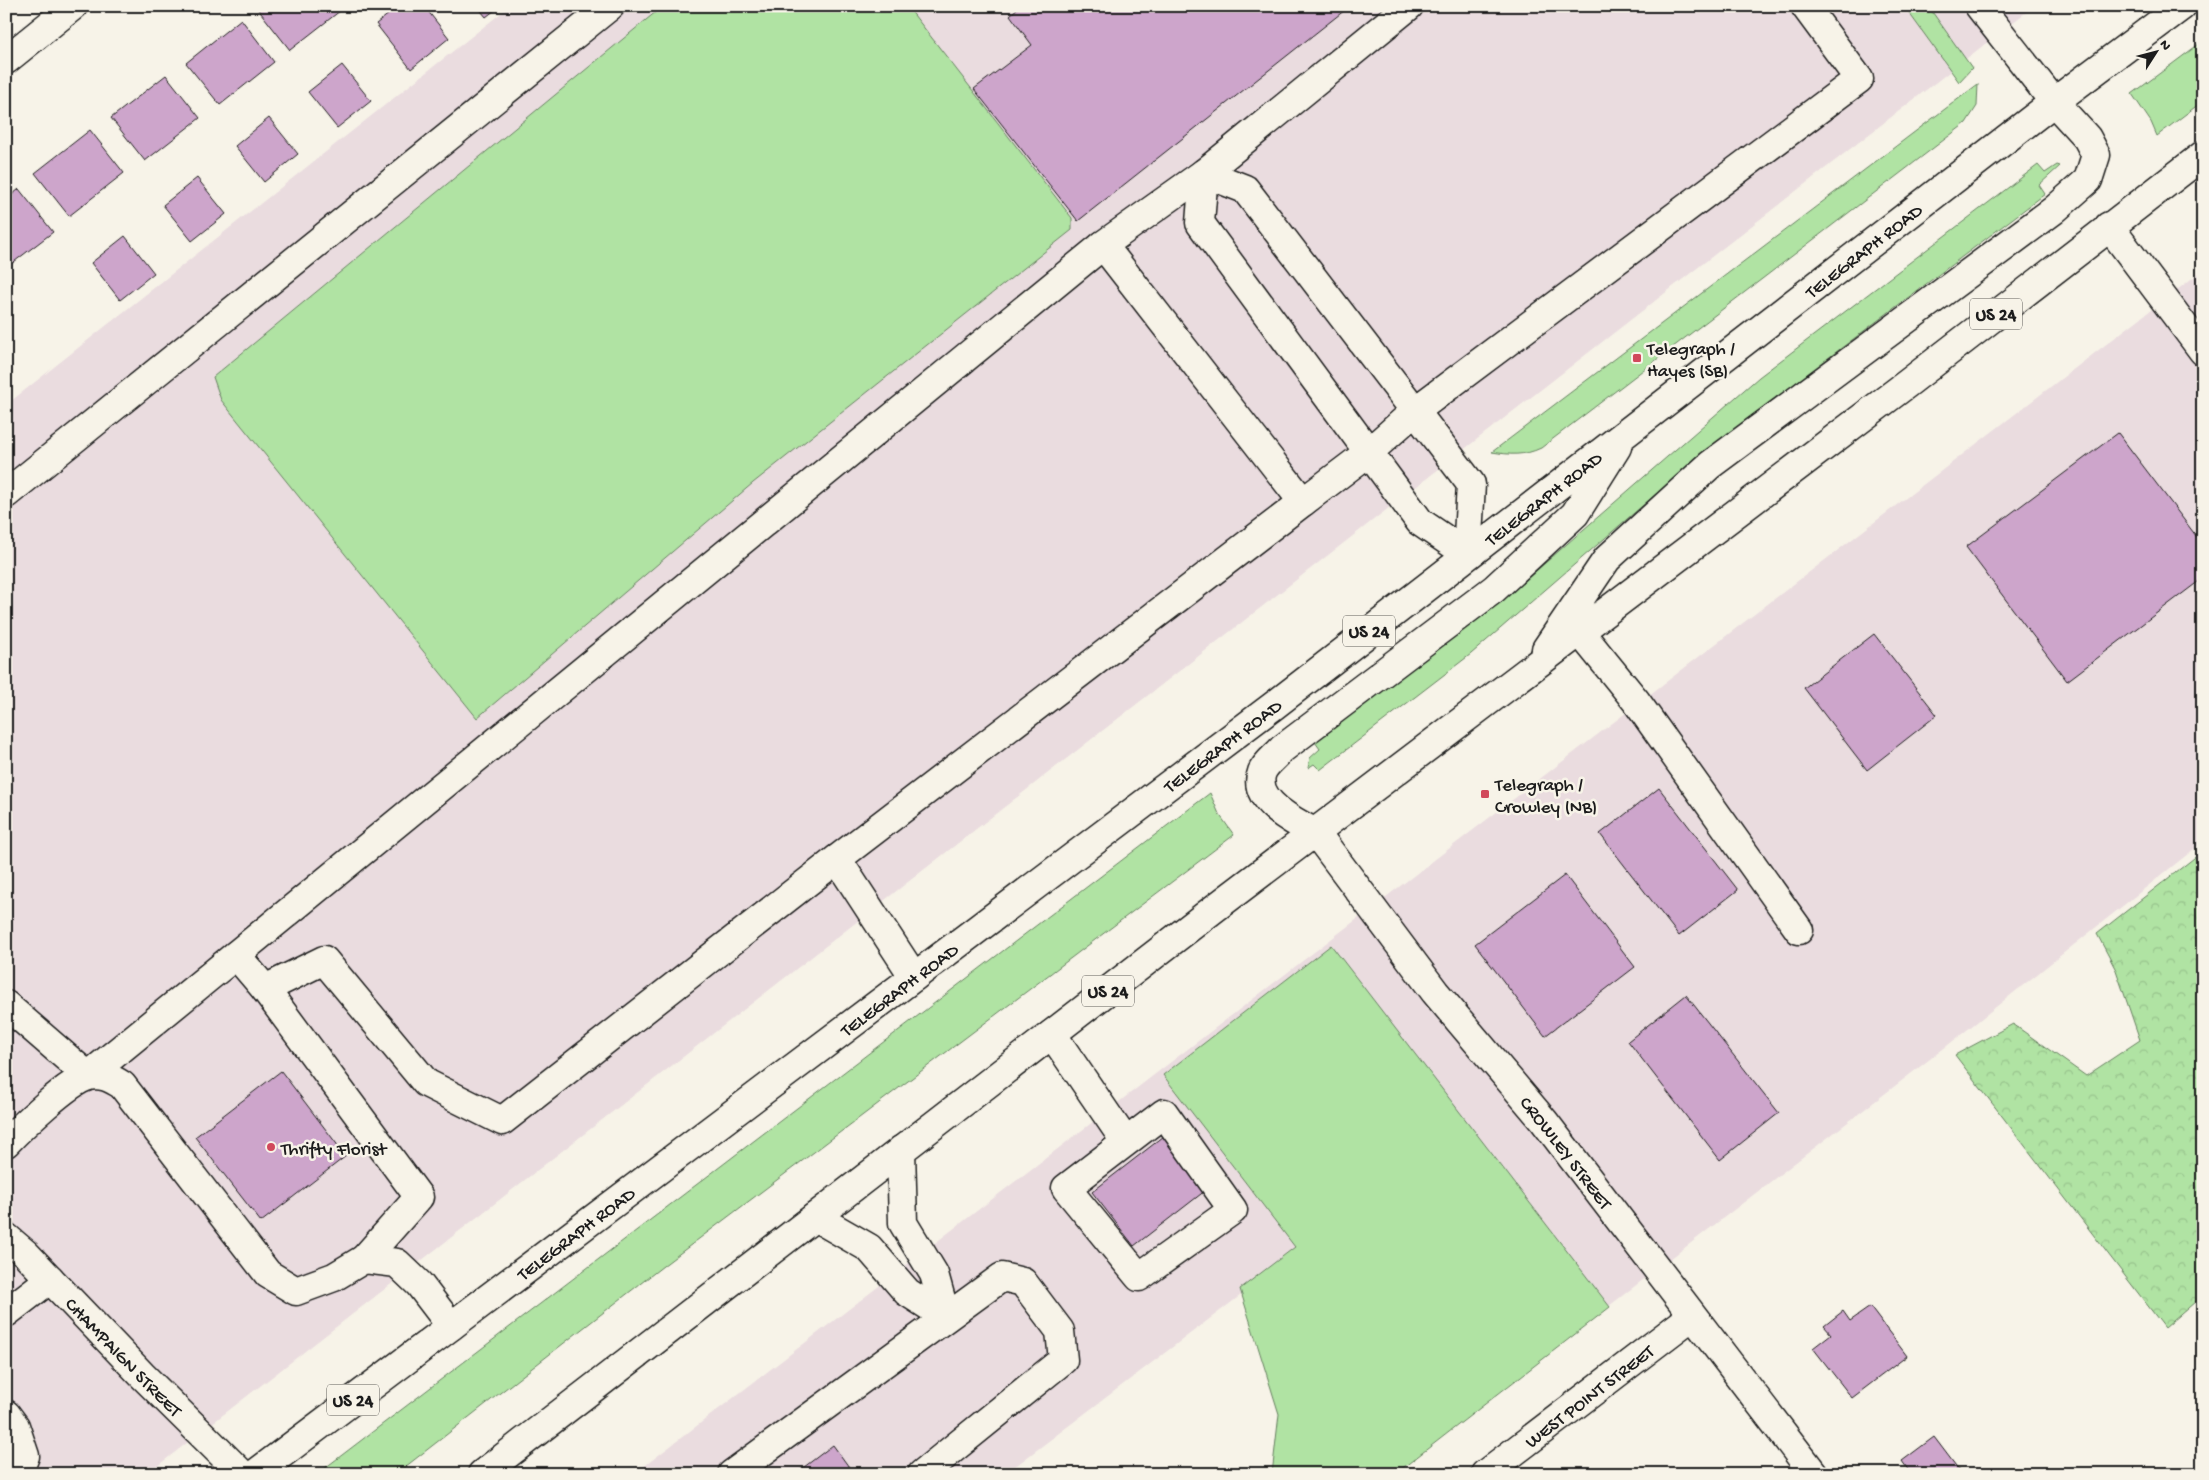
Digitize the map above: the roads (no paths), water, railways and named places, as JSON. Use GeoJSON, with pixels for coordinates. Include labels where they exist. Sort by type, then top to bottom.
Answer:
{"type":"FeatureCollection","features":[{"type":"Feature","properties":{"kind":"main road"},"geometry":{"type":"LineString","coordinates":[[6,60],[74,6]]}},
{"type":"Feature","properties":{"kind":"main road"},"geometry":{"type":"LineString","coordinates":[[6,494],[610,6]]}},
{"type":"Feature","properties":{"kind":"main road"},"geometry":{"type":"LineString","coordinates":[[6,1143],[63,1091],[88,1076],[1103,245],[1204,173],[1409,6]]}},
{"type":"Feature","properties":{"kind":"main road"},"geometry":{"type":"LineString","coordinates":[[265,989],[324,960],[426,1082],[502,1121],[837,859],[1369,452],[1415,411],[1859,79],[1805,6]]}},
{"type":"Feature","properties":{"kind":"main road"},"geometry":{"type":"LineString","coordinates":[[1532,670],[1607,559],[1710,465],[2054,210],[2088,180],[2096,155],[2087,138],[2054,102],[1979,6]]}},
{"type":"Feature","properties":{"kind":"main road","name":"TELEGRAPH ROAD"},"geometry":{"type":"LineString","coordinates":[[255,1474],[1272,707],[1467,554],[2054,102],[2182,6]]}},
{"type":"Feature","properties":{"kind":"main road","name":"US 24"},"geometry":{"type":"LineString","coordinates":[[482,1474],[1052,1034],[1908,383],[2203,155]]}},
{"type":"Feature","properties":{"kind":"main road"},"geometry":{"type":"LineString","coordinates":[[1204,173],[1244,189],[1471,484],[1467,554]]}},
{"type":"Feature","properties":{"kind":"main road"},"geometry":{"type":"LineString","coordinates":[[1204,173],[1200,223],[1420,522],[1467,554]]}},
{"type":"Feature","properties":{"kind":"main road"},"geometry":{"type":"LineString","coordinates":[[2109,226],[2203,351]]}},
{"type":"Feature","properties":{"kind":"main road"},"geometry":{"type":"LineString","coordinates":[[1103,245],[1303,502]]}},
{"type":"Feature","properties":{"kind":"main road"},"geometry":{"type":"LineString","coordinates":[[1316,833],[1284,817],[1264,794],[1260,783],[1263,770],[1282,749],[1494,589],[1575,514],[1628,431]]}},
{"type":"Feature","properties":{"kind":"main road"},"geometry":{"type":"LineString","coordinates":[[1580,632],[1636,701],[1799,930]]}},
{"type":"Feature","properties":{"kind":"main road","name":"CROWLEY STREET"},"geometry":{"type":"LineString","coordinates":[[1316,833],[1435,992],[1544,1121],[1814,1474]]}},
{"type":"Feature","properties":{"kind":"main road"},"geometry":{"type":"LineString","coordinates":[[837,859],[914,977]]}},
{"type":"Feature","properties":{"kind":"main road"},"geometry":{"type":"LineString","coordinates":[[6,1005],[88,1076],[107,1076],[122,1084],[268,1274],[296,1291],[334,1277],[364,1259],[419,1197],[265,989],[236,955]]}},
{"type":"Feature","properties":{"kind":"main road"},"geometry":{"type":"LineString","coordinates":[[1052,1034],[1125,1141]]}},
{"type":"Feature","properties":{"kind":"main road"},"geometry":{"type":"LineString","coordinates":[[1164,1113],[1233,1210],[1139,1277],[1066,1188],[1125,1141],[1164,1113]]}},
{"type":"Feature","properties":{"kind":"main road"},"geometry":{"type":"LineString","coordinates":[[901,1150],[903,1223],[934,1274],[946,1317]]}},
{"type":"Feature","properties":{"kind":"main road"},"geometry":{"type":"LineString","coordinates":[[815,1217],[869,1248],[908,1292],[946,1317]]}},
{"type":"Feature","properties":{"kind":"main road","name":"CHAMPAIGN STREET"},"geometry":{"type":"LineString","coordinates":[[6,1237],[50,1279],[142,1375],[242,1474]]}},
{"type":"Feature","properties":{"kind":"main road"},"geometry":{"type":"LineString","coordinates":[[364,1259],[397,1263],[419,1284],[451,1326]]}},
{"type":"Feature","properties":{"kind":"main road"},"geometry":{"type":"LineString","coordinates":[[732,1474],[1002,1277],[1023,1282],[1060,1331],[1063,1360],[922,1474]]}},
{"type":"Feature","properties":{"kind":"main road"},"geometry":{"type":"LineString","coordinates":[[6,1313],[50,1279]]}},
{"type":"Feature","properties":{"kind":"main road","name":"WEST POINT STREET"},"geometry":{"type":"LineString","coordinates":[[1485,1474],[1692,1316]]}},
{"type":"Feature","properties":{"kind":"main road"},"geometry":{"type":"LineString","coordinates":[[6,1414],[15,1426],[25,1456],[18,1474]]}},
{"type":"Feature","properties":{"kind":"place","name":"Telegraph / Hayes (SB)"},"geometry":{"type":"Point","coordinates":[1637,358]}},
{"type":"Feature","properties":{"kind":"place","name":"Telegraph / Crowley (NB)"},"geometry":{"type":"Point","coordinates":[1485,794]}},
{"type":"Feature","properties":{"kind":"place","name":"Thrifty Florist"},"geometry":{"type":"Point","coordinates":[271,1147]}}]}
